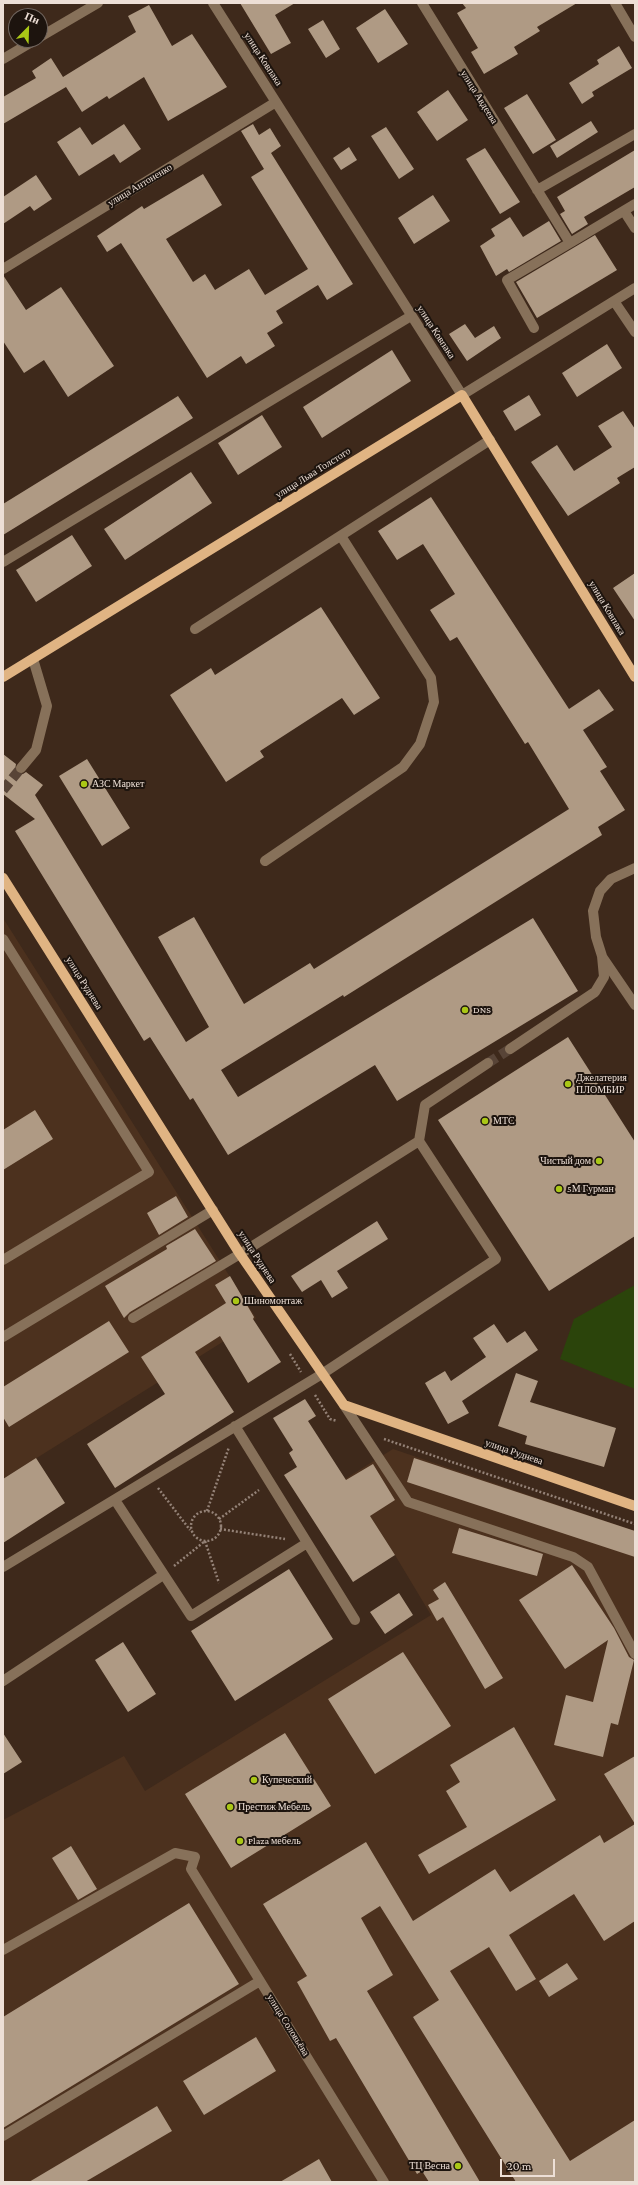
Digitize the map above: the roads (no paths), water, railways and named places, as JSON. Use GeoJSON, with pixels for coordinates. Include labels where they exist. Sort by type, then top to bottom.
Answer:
{"type":"FeatureCollection","features":[{"type":"Feature","properties":{"kind":"main road","name":"улица Ковпака"},"geometry":{"type":"LineString","coordinates":[[462,395],[635,677]]}},
{"type":"Feature","properties":{"kind":"main road","name":"улица Льва Толстого"},"geometry":{"type":"LineString","coordinates":[[3,677],[462,395]]}},
{"type":"Feature","properties":{"kind":"main road","name":"улица Руднева"},"geometry":{"type":"LineString","coordinates":[[3,878],[240,1254],[344,1405],[635,1506]]}},
{"type":"Feature","properties":{"kind":"street"},"geometry":{"type":"LineString","coordinates":[[48,32],[98,3]]}},
{"type":"Feature","properties":{"kind":"street","name":"улица Ковпака"},"geometry":{"type":"LineString","coordinates":[[213,3],[462,395]]}},
{"type":"Feature","properties":{"kind":"street","name":"улица Авдеева"},"geometry":{"type":"LineString","coordinates":[[422,3],[570,243]]}},
{"type":"Feature","properties":{"kind":"street"},"geometry":{"type":"LineString","coordinates":[[615,3],[635,37]]}},
{"type":"Feature","properties":{"kind":"street"},"geometry":{"type":"LineString","coordinates":[[3,59],[22,48]]}},
{"type":"Feature","properties":{"kind":"street","name":"улица Антоненко"},"geometry":{"type":"LineString","coordinates":[[3,268],[276,102]]}},
{"type":"Feature","properties":{"kind":"street"},"geometry":{"type":"LineString","coordinates":[[537,190],[635,134]]}},
{"type":"Feature","properties":{"kind":"street"},"geometry":{"type":"LineString","coordinates":[[534,328],[507,280],[635,204]]}},
{"type":"Feature","properties":{"kind":"street"},"geometry":{"type":"LineString","coordinates":[[624,211],[635,228]]}},
{"type":"Feature","properties":{"kind":"street","name":"улица Льва Толстого"},"geometry":{"type":"LineString","coordinates":[[462,395],[635,288]]}},
{"type":"Feature","properties":{"kind":"street"},"geometry":{"type":"LineString","coordinates":[[614,301],[635,332]]}},
{"type":"Feature","properties":{"kind":"street"},"geometry":{"type":"LineString","coordinates":[[3,562],[411,316]]}},
{"type":"Feature","properties":{"kind":"street"},"geometry":{"type":"LineString","coordinates":[[195,629],[490,440]]}},
{"type":"Feature","properties":{"kind":"street"},"geometry":{"type":"LineString","coordinates":[[265,861],[403,767],[420,744],[434,702],[431,678],[341,536]]}},
{"type":"Feature","properties":{"kind":"street"},"geometry":{"type":"LineString","coordinates":[[21,768],[36,750],[47,706],[33,658]]}},
{"type":"Feature","properties":{"kind":"street"},"geometry":{"type":"LineString","coordinates":[[510,1049],[595,992],[604,977],[602,956],[596,937],[593,910],[600,891],[610,879],[635,868]]}},
{"type":"Feature","properties":{"kind":"street"},"geometry":{"type":"LineString","coordinates":[[3,939],[149,1172],[3,1260]]}},
{"type":"Feature","properties":{"kind":"street"},"geometry":{"type":"LineString","coordinates":[[602,956],[635,1005]]}},
{"type":"Feature","properties":{"kind":"street"},"geometry":{"type":"LineString","coordinates":[[3,1567],[308,1383],[496,1259],[420,1141],[425,1105],[488,1063]]}},
{"type":"Feature","properties":{"kind":"street"},"geometry":{"type":"LineString","coordinates":[[133,1318],[240,1254],[420,1141]]}},
{"type":"Feature","properties":{"kind":"street"},"geometry":{"type":"LineString","coordinates":[[3,1337],[213,1210]]}},
{"type":"Feature","properties":{"kind":"street"},"geometry":{"type":"LineString","coordinates":[[344,1405],[408,1502],[573,1557],[588,1567],[635,1654]]}},
{"type":"Feature","properties":{"kind":"street"},"geometry":{"type":"LineString","coordinates":[[236,1426],[355,1620]]}},
{"type":"Feature","properties":{"kind":"street"},"geometry":{"type":"LineString","coordinates":[[115,1500],[191,1616],[307,1543]]}},
{"type":"Feature","properties":{"kind":"street"},"geometry":{"type":"LineString","coordinates":[[3,1680],[163,1575]]}},
{"type":"Feature","properties":{"kind":"street","name":"улица Соловьёва"},"geometry":{"type":"LineString","coordinates":[[3,1950],[175,1853],[195,1857],[191,1869],[384,2182]]}},
{"type":"Feature","properties":{"kind":"street"},"geometry":{"type":"LineString","coordinates":[[3,2136],[260,1981]]}},
{"type":"Feature","properties":{"kind":"tunnel"},"geometry":{"type":"LineString","coordinates":[[3,790],[21,768]]}},
{"type":"Feature","properties":{"kind":"tunnel"},"geometry":{"type":"LineString","coordinates":[[488,1063],[510,1049]]}},
{"type":"Feature","properties":{"kind":"place","name":"АЗС Маркет"},"geometry":{"type":"Point","coordinates":[84,784]}},
{"type":"Feature","properties":{"kind":"place","name":"DNS"},"geometry":{"type":"Point","coordinates":[465,1010]}},
{"type":"Feature","properties":{"kind":"place","name":"Джелатерия ПЛОМБИР"},"geometry":{"type":"Point","coordinates":[568,1084]}},
{"type":"Feature","properties":{"kind":"place","name":"МТС"},"geometry":{"type":"Point","coordinates":[485,1121]}},
{"type":"Feature","properties":{"kind":"place","name":"Чистый дом"},"geometry":{"type":"Point","coordinates":[599,1161]}},
{"type":"Feature","properties":{"kind":"place","name":"5М Гурман"},"geometry":{"type":"Point","coordinates":[559,1189]}},
{"type":"Feature","properties":{"kind":"place","name":"Шиномонтаж"},"geometry":{"type":"Point","coordinates":[236,1301]}},
{"type":"Feature","properties":{"kind":"place","name":"Купеческий"},"geometry":{"type":"Point","coordinates":[254,1780]}},
{"type":"Feature","properties":{"kind":"place","name":"Престиж Мебель"},"geometry":{"type":"Point","coordinates":[230,1807]}},
{"type":"Feature","properties":{"kind":"place","name":"Plaza мебель"},"geometry":{"type":"Point","coordinates":[240,1841]}},
{"type":"Feature","properties":{"kind":"place","name":"ТЦ Весна"},"geometry":{"type":"Point","coordinates":[458,2166]}}]}
